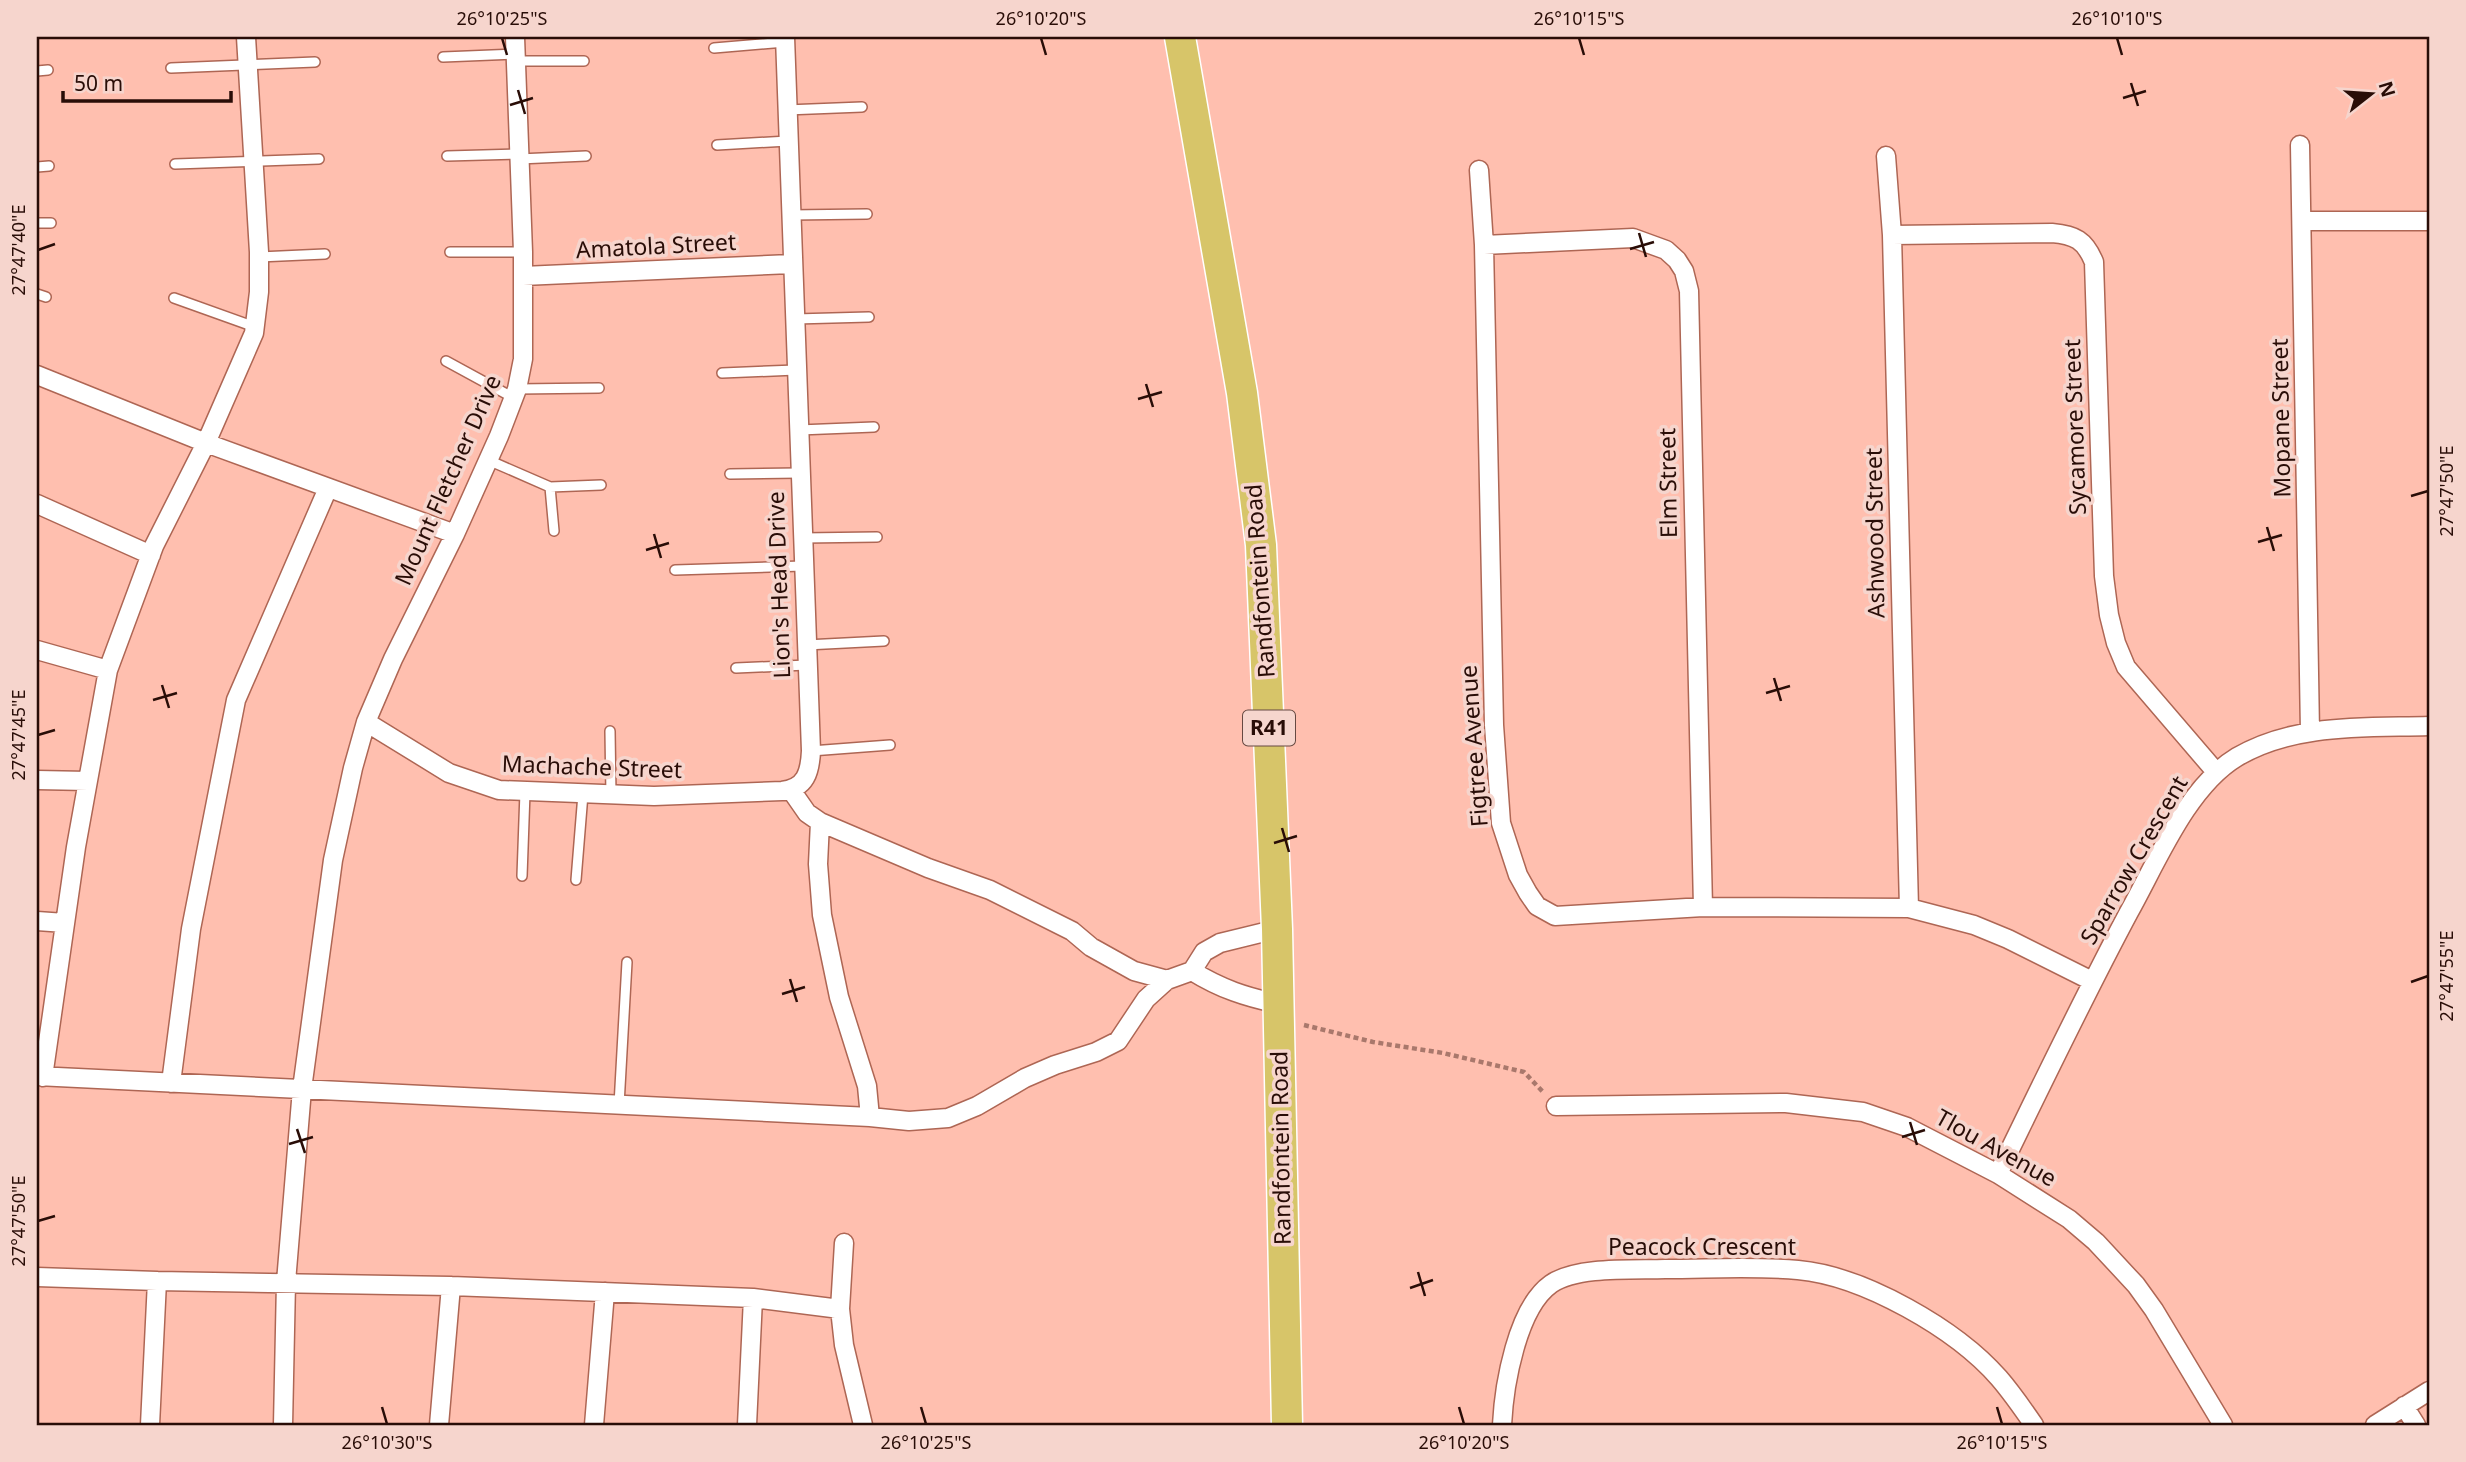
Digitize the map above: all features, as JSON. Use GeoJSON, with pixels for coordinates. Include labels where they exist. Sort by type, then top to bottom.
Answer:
{"type":"FeatureCollection","features":[{"type":"Feature","properties":{"kind":"main road","name":"Randfontein Road"},"geometry":{"type":"LineString","coordinates":[[1180,37],[1242,393],[1261,545],[1277,929],[1287,1425]]}},
{"type":"Feature","properties":{"kind":"street"},"geometry":{"type":"LineString","coordinates":[[246,37],[260,257],[255,327],[244,360],[151,555],[108,670],[40,1077],[909,1121],[948,1118],[977,1106],[1025,1078],[1118,1041],[1146,999],[1167,980],[1192,971],[1205,952],[1220,943],[1277,929]]}},
{"type":"Feature","properties":{"kind":"street","name":"Lion's Head Drive"},"geometry":{"type":"LineString","coordinates":[[785,39],[797,430],[811,751],[809,773],[804,781],[791,790]]}},
{"type":"Feature","properties":{"kind":"street","name":"Mount Fletcher Drive"},"geometry":{"type":"LineString","coordinates":[[283,1425],[286,1282],[302,1089],[333,860],[353,768],[366,722],[393,659],[455,534],[516,394],[523,359],[523,251],[516,51]]}},
{"type":"Feature","properties":{"kind":"street","name":"Mopane Street"},"geometry":{"type":"LineString","coordinates":[[2301,145],[2310,732]]}},
{"type":"Feature","properties":{"kind":"street","name":"Ashwood Street"},"geometry":{"type":"LineString","coordinates":[[1886,156],[1892,236],[1909,908]]}},
{"type":"Feature","properties":{"kind":"street","name":"Figtree Avenue"},"geometry":{"type":"LineString","coordinates":[[1479,170],[1484,245],[1494,725],[1501,823],[1518,876],[1537,906],[1555,916],[1703,907],[1909,908],[1974,925],[2092,981]]}},
{"type":"Feature","properties":{"kind":"street"},"geometry":{"type":"LineString","coordinates":[[2302,221],[2429,221]]}},
{"type":"Feature","properties":{"kind":"street","name":"Sycamore Street"},"geometry":{"type":"LineString","coordinates":[[1892,236],[2052,233],[2070,235],[2089,250],[2094,262],[2104,576],[2109,615],[2126,667],[2216,772]]}},
{"type":"Feature","properties":{"kind":"street","name":"Elm Street"},"geometry":{"type":"LineString","coordinates":[[1484,245],[1633,238],[1666,250],[1684,271],[1689,291],[1703,907]]}},
{"type":"Feature","properties":{"kind":"street","name":"Amatola Street"},"geometry":{"type":"LineString","coordinates":[[523,276],[792,264]]}},
{"type":"Feature","properties":{"kind":"street"},"geometry":{"type":"LineString","coordinates":[[37,375],[206,443],[455,534]]}},
{"type":"Feature","properties":{"kind":"street"},"geometry":{"type":"LineString","coordinates":[[171,1083],[191,929],[236,700],[328,488]]}},
{"type":"Feature","properties":{"kind":"street"},"geometry":{"type":"LineString","coordinates":[[37,504],[151,555]]}},
{"type":"Feature","properties":{"kind":"street"},"geometry":{"type":"LineString","coordinates":[[37,650],[108,670]]}},
{"type":"Feature","properties":{"kind":"street","name":"Machache Street"},"geometry":{"type":"LineString","coordinates":[[366,722],[449,773],[499,790],[654,796],[791,790]]}},
{"type":"Feature","properties":{"kind":"street","name":"Sparrow Crescent"},"geometry":{"type":"LineString","coordinates":[[1998,1174],[2092,981],[2190,802],[2216,772],[2238,757],[2273,740],[2310,732],[2429,726]]}},
{"type":"Feature","properties":{"kind":"street"},"geometry":{"type":"LineString","coordinates":[[37,780],[88,781]]}},
{"type":"Feature","properties":{"kind":"street"},"geometry":{"type":"LineString","coordinates":[[791,790],[807,813],[820,822],[928,868],[990,890],[1072,931],[1091,947],[1134,971],[1167,980]]}},
{"type":"Feature","properties":{"kind":"street"},"geometry":{"type":"LineString","coordinates":[[820,822],[818,864],[822,915],[839,997],[867,1086],[870,1117]]}},
{"type":"Feature","properties":{"kind":"street"},"geometry":{"type":"LineString","coordinates":[[37,921],[65,923]]}},
{"type":"Feature","properties":{"kind":"street"},"geometry":{"type":"LineString","coordinates":[[1192,971],[1216,986],[1279,1012]]}},
{"type":"Feature","properties":{"kind":"street","name":"Tlou Avenue"},"geometry":{"type":"LineString","coordinates":[[1556,1106],[1786,1103],[1863,1112],[1906,1127],[1998,1174],[2069,1219],[2115,1261],[2154,1310],[2223,1425]]}},
{"type":"Feature","properties":{"kind":"street"},"geometry":{"type":"LineString","coordinates":[[844,1243],[840,1309],[844,1345],[863,1425]]}},
{"type":"Feature","properties":{"kind":"street","name":"Peacock Crescent"},"geometry":{"type":"LineString","coordinates":[[1502,1425],[1514,1349],[1534,1301],[1550,1285],[1564,1277],[1628,1270],[1761,1269],[1799,1270],[1829,1276],[1894,1301],[1967,1348],[1999,1378],[2034,1425]]}},
{"type":"Feature","properties":{"kind":"street"},"geometry":{"type":"LineString","coordinates":[[37,1276],[157,1281],[452,1286],[753,1298],[840,1309]]}},
{"type":"Feature","properties":{"kind":"street"},"geometry":{"type":"LineString","coordinates":[[150,1425],[157,1281]]}},
{"type":"Feature","properties":{"kind":"street"},"geometry":{"type":"LineString","coordinates":[[439,1425],[452,1286]]}},
{"type":"Feature","properties":{"kind":"street"},"geometry":{"type":"LineString","coordinates":[[594,1425],[605,1292]]}},
{"type":"Feature","properties":{"kind":"street"},"geometry":{"type":"LineString","coordinates":[[747,1425],[753,1298]]}},
{"type":"Feature","properties":{"kind":"street"},"geometry":{"type":"LineString","coordinates":[[2375,1425],[2429,1391]]}},
{"type":"Feature","properties":{"kind":"street"},"geometry":{"type":"LineString","coordinates":[[2404,1406],[2416,1425]]}},
{"type":"Feature","properties":{"kind":"lane"},"geometry":{"type":"LineString","coordinates":[[715,48],[785,39]]}},
{"type":"Feature","properties":{"kind":"lane"},"geometry":{"type":"LineString","coordinates":[[443,57],[516,51],[584,61]]}},
{"type":"Feature","properties":{"kind":"lane"},"geometry":{"type":"LineString","coordinates":[[171,68],[315,62]]}},
{"type":"Feature","properties":{"kind":"lane"},"geometry":{"type":"LineString","coordinates":[[37,71],[48,70]]}},
{"type":"Feature","properties":{"kind":"lane"},"geometry":{"type":"LineString","coordinates":[[786,110],[862,107]]}},
{"type":"Feature","properties":{"kind":"lane"},"geometry":{"type":"LineString","coordinates":[[717,145],[788,141]]}},
{"type":"Feature","properties":{"kind":"lane"},"geometry":{"type":"LineString","coordinates":[[447,156],[586,156]]}},
{"type":"Feature","properties":{"kind":"lane"},"geometry":{"type":"LineString","coordinates":[[175,164],[318,159]]}},
{"type":"Feature","properties":{"kind":"lane"},"geometry":{"type":"LineString","coordinates":[[37,167],[49,166]]}},
{"type":"Feature","properties":{"kind":"lane"},"geometry":{"type":"LineString","coordinates":[[790,215],[867,214]]}},
{"type":"Feature","properties":{"kind":"lane"},"geometry":{"type":"LineString","coordinates":[[37,223],[51,223]]}},
{"type":"Feature","properties":{"kind":"lane"},"geometry":{"type":"LineString","coordinates":[[450,252],[523,251]]}},
{"type":"Feature","properties":{"kind":"lane"},"geometry":{"type":"LineString","coordinates":[[260,257],[325,254]]}},
{"type":"Feature","properties":{"kind":"lane"},"geometry":{"type":"LineString","coordinates":[[174,298],[255,327]]}},
{"type":"Feature","properties":{"kind":"lane"},"geometry":{"type":"LineString","coordinates":[[793,319],[869,317]]}},
{"type":"Feature","properties":{"kind":"lane"},"geometry":{"type":"LineString","coordinates":[[446,360],[516,394],[599,388]]}},
{"type":"Feature","properties":{"kind":"lane"},"geometry":{"type":"LineString","coordinates":[[722,373],[796,370]]}},
{"type":"Feature","properties":{"kind":"lane"},"geometry":{"type":"LineString","coordinates":[[797,430],[874,428]]}},
{"type":"Feature","properties":{"kind":"lane"},"geometry":{"type":"LineString","coordinates":[[488,460],[550,487],[601,485]]}},
{"type":"Feature","properties":{"kind":"lane"},"geometry":{"type":"LineString","coordinates":[[730,474],[799,472]]}},
{"type":"Feature","properties":{"kind":"lane"},"geometry":{"type":"LineString","coordinates":[[550,487],[554,531]]}},
{"type":"Feature","properties":{"kind":"lane"},"geometry":{"type":"LineString","coordinates":[[803,538],[877,537]]}},
{"type":"Feature","properties":{"kind":"lane"},"geometry":{"type":"LineString","coordinates":[[675,570],[803,565]]}},
{"type":"Feature","properties":{"kind":"lane"},"geometry":{"type":"LineString","coordinates":[[806,645],[884,641]]}},
{"type":"Feature","properties":{"kind":"lane"},"geometry":{"type":"LineString","coordinates":[[736,668],[807,665]]}},
{"type":"Feature","properties":{"kind":"lane"},"geometry":{"type":"LineString","coordinates":[[610,731],[611,795]]}},
{"type":"Feature","properties":{"kind":"lane"},"geometry":{"type":"LineString","coordinates":[[811,751],[890,745]]}},
{"type":"Feature","properties":{"kind":"lane"},"geometry":{"type":"LineString","coordinates":[[522,876],[525,792]]}},
{"type":"Feature","properties":{"kind":"lane"},"geometry":{"type":"LineString","coordinates":[[576,880],[583,794]]}},
{"type":"Feature","properties":{"kind":"lane"},"geometry":{"type":"LineString","coordinates":[[619,1105],[627,962]]}},
{"type":"Feature","properties":{"kind":"path"},"geometry":{"type":"LineString","coordinates":[[1279,1012],[1373,1042],[1443,1053],[1524,1072],[1556,1106]]}}]}
